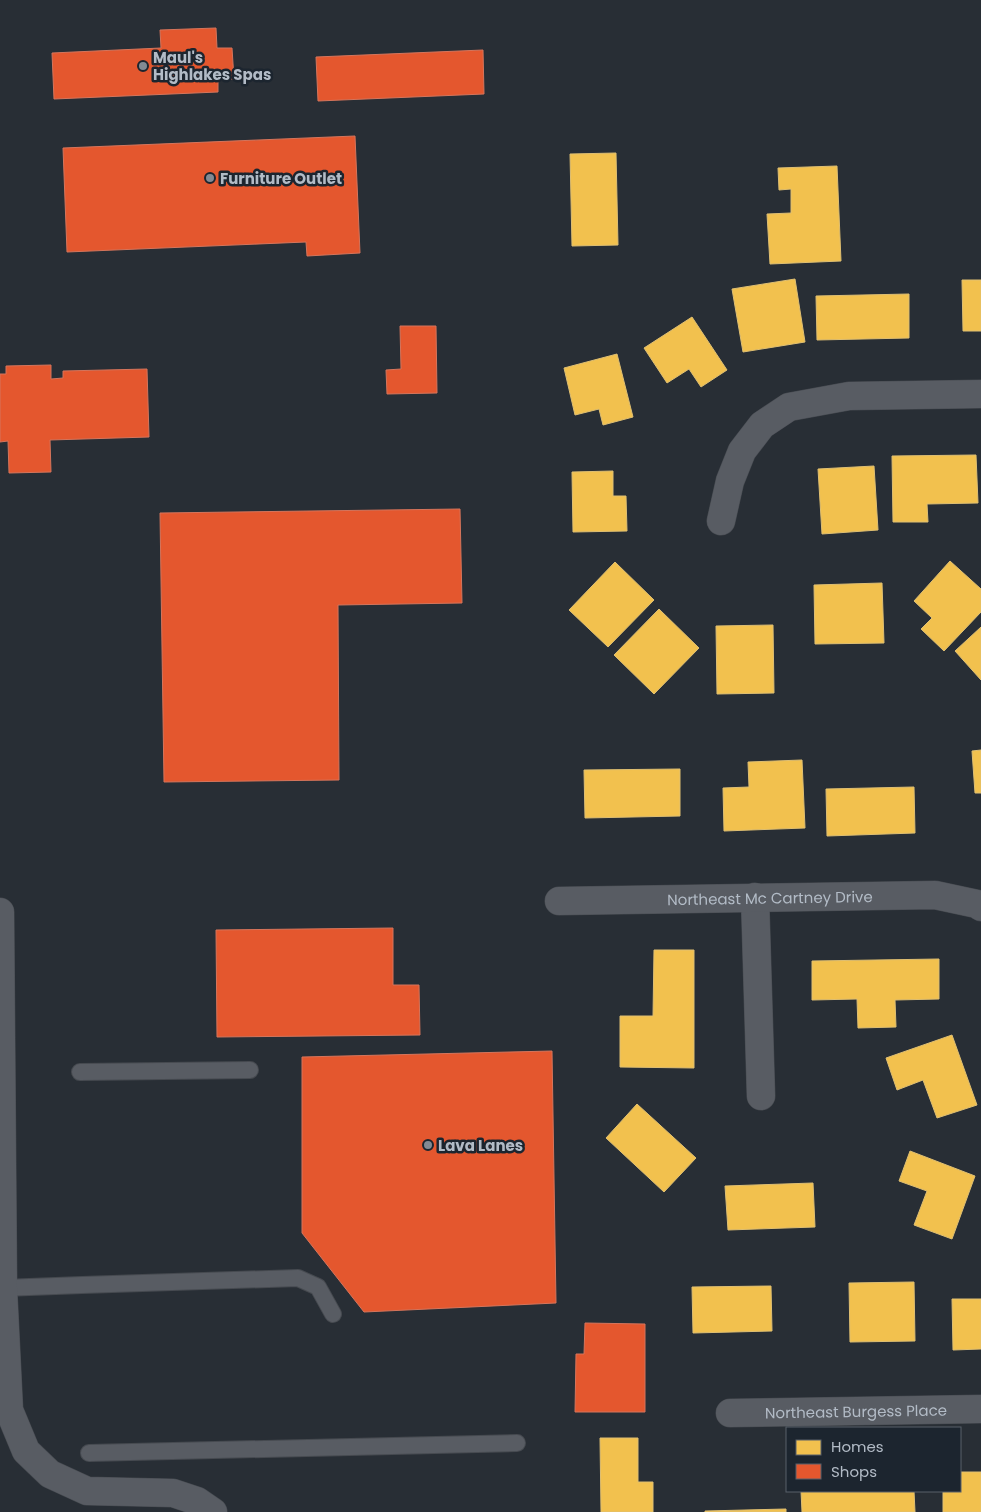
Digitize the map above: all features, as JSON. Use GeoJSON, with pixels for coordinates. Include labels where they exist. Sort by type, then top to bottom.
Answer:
{"type":"FeatureCollection","features":[{"type":"Feature","properties":{"kind":"street"},"geometry":{"type":"LineString","coordinates":[[722,521],[730,481],[742,451],[762,425],[789,407],[849,396],[981,394]]}},
{"type":"Feature","properties":{"kind":"street","name":"Northeast Mc Cartney Drive"},"geometry":{"type":"LineString","coordinates":[[558,901],[935,895],[977,904],[981,907]]}},
{"type":"Feature","properties":{"kind":"street"},"geometry":{"type":"LineString","coordinates":[[755,897],[761,1096]]}},
{"type":"Feature","properties":{"kind":"street"},"geometry":{"type":"LineString","coordinates":[[0,912],[3,1288],[9,1410],[26,1451],[50,1474],[87,1491],[173,1493],[197,1501],[212,1512]]}},
{"type":"Feature","properties":{"kind":"street","name":"Northeast Burgess Place"},"geometry":{"type":"LineString","coordinates":[[730,1413],[981,1409]]}},
{"type":"Feature","properties":{"kind":"lane"},"geometry":{"type":"LineString","coordinates":[[80,1072],[250,1070]]}},
{"type":"Feature","properties":{"kind":"lane"},"geometry":{"type":"LineString","coordinates":[[3,1288],[298,1278],[318,1288],[333,1314]]}},
{"type":"Feature","properties":{"kind":"lane"},"geometry":{"type":"LineString","coordinates":[[89,1453],[517,1443]]}},
{"type":"Feature","properties":{"kind":"building: Homes"},"geometry":{"type":"Polygon","coordinates":[[[616,153],[618,245],[572,246],[570,154],[616,153]]]}},
{"type":"Feature","properties":{"kind":"building: Homes"},"geometry":{"type":"Polygon","coordinates":[[[837,166],[841,261],[770,264],[767,214],[791,213],[791,189],[779,190],[778,168],[837,166]]]}},
{"type":"Feature","properties":{"kind":"building: Homes"},"geometry":{"type":"Polygon","coordinates":[[[795,279],[805,342],[743,352],[732,289],[795,279]]]}},
{"type":"Feature","properties":{"kind":"building: Homes"},"geometry":{"type":"Polygon","coordinates":[[[962,280],[981,280],[981,331],[963,331],[962,280]]]}},
{"type":"Feature","properties":{"kind":"building: Homes"},"geometry":{"type":"Polygon","coordinates":[[[909,294],[909,338],[817,340],[816,296],[909,294]]]}},
{"type":"Feature","properties":{"kind":"building: Homes"},"geometry":{"type":"Polygon","coordinates":[[[692,317],[727,370],[701,387],[689,369],[667,383],[644,348],[692,317]]]}},
{"type":"Feature","properties":{"kind":"building: Homes"},"geometry":{"type":"Polygon","coordinates":[[[617,354],[633,417],[603,425],[599,409],[575,415],[564,368],[617,354]]]}},
{"type":"Feature","properties":{"kind":"building: Homes"},"geometry":{"type":"Polygon","coordinates":[[[976,455],[978,503],[927,504],[928,522],[893,522],[892,456],[976,455]]]}},
{"type":"Feature","properties":{"kind":"building: Homes"},"geometry":{"type":"Polygon","coordinates":[[[874,466],[878,530],[822,534],[818,469],[874,466]]]}},
{"type":"Feature","properties":{"kind":"building: Homes"},"geometry":{"type":"Polygon","coordinates":[[[613,471],[613,496],[626,496],[627,531],[573,532],[572,472],[613,471]]]}},
{"type":"Feature","properties":{"kind":"building: Homes"},"geometry":{"type":"Polygon","coordinates":[[[950,561],[981,589],[981,612],[944,651],[921,629],[932,618],[914,601],[950,561]]]}},
{"type":"Feature","properties":{"kind":"building: Homes"},"geometry":{"type":"Polygon","coordinates":[[[615,562],[654,600],[608,647],[569,610],[615,562]]]}},
{"type":"Feature","properties":{"kind":"building: Homes"},"geometry":{"type":"Polygon","coordinates":[[[882,583],[884,643],[815,644],[814,585],[882,583]]]}},
{"type":"Feature","properties":{"kind":"building: Homes"},"geometry":{"type":"Polygon","coordinates":[[[659,609],[699,648],[654,694],[614,655],[659,609]]]}},
{"type":"Feature","properties":{"kind":"building: Homes"},"geometry":{"type":"Polygon","coordinates":[[[773,625],[774,693],[717,694],[716,626],[773,625]]]}},
{"type":"Feature","properties":{"kind":"building: Homes"},"geometry":{"type":"Polygon","coordinates":[[[981,627],[981,680],[955,651],[981,627]]]}},
{"type":"Feature","properties":{"kind":"building: Homes"},"geometry":{"type":"Polygon","coordinates":[[[981,750],[981,793],[975,793],[972,751],[981,750]]]}},
{"type":"Feature","properties":{"kind":"building: Homes"},"geometry":{"type":"Polygon","coordinates":[[[802,760],[805,828],[724,831],[723,788],[749,787],[748,762],[802,760]]]}},
{"type":"Feature","properties":{"kind":"building: Homes"},"geometry":{"type":"Polygon","coordinates":[[[680,769],[680,816],[585,818],[584,770],[680,769]]]}},
{"type":"Feature","properties":{"kind":"building: Homes"},"geometry":{"type":"Polygon","coordinates":[[[914,787],[915,833],[827,836],[826,789],[914,787]]]}},
{"type":"Feature","properties":{"kind":"building: Homes"},"geometry":{"type":"Polygon","coordinates":[[[654,950],[694,950],[694,1068],[620,1067],[620,1016],[653,1016],[654,950]]]}},
{"type":"Feature","properties":{"kind":"building: Homes"},"geometry":{"type":"Polygon","coordinates":[[[939,959],[939,999],[895,1000],[896,1027],[858,1028],[857,999],[812,1000],[812,961],[939,959]]]}},
{"type":"Feature","properties":{"kind":"building: Homes"},"geometry":{"type":"Polygon","coordinates":[[[952,1035],[977,1105],[937,1118],[923,1080],[897,1090],[886,1058],[952,1035]]]}},
{"type":"Feature","properties":{"kind":"building: Homes"},"geometry":{"type":"Polygon","coordinates":[[[637,1104],[696,1158],[664,1192],[606,1138],[637,1104]]]}},
{"type":"Feature","properties":{"kind":"building: Homes"},"geometry":{"type":"Polygon","coordinates":[[[910,1151],[975,1176],[952,1239],[914,1225],[927,1191],[899,1181],[910,1151]]]}},
{"type":"Feature","properties":{"kind":"building: Homes"},"geometry":{"type":"Polygon","coordinates":[[[813,1183],[815,1227],[728,1230],[725,1186],[813,1183]]]}},
{"type":"Feature","properties":{"kind":"building: Homes"},"geometry":{"type":"Polygon","coordinates":[[[914,1282],[915,1341],[850,1342],[849,1283],[914,1282]]]}},
{"type":"Feature","properties":{"kind":"building: Homes"},"geometry":{"type":"Polygon","coordinates":[[[771,1286],[772,1331],[693,1333],[692,1287],[771,1286]]]}},
{"type":"Feature","properties":{"kind":"building: Homes"},"geometry":{"type":"Polygon","coordinates":[[[952,1299],[981,1299],[981,1349],[953,1350],[952,1299]]]}},
{"type":"Feature","properties":{"kind":"building: Homes"},"geometry":{"type":"Polygon","coordinates":[[[600,1438],[638,1438],[638,1482],[653,1482],[653,1512],[601,1512],[600,1438]]]}},
{"type":"Feature","properties":{"kind":"building: Homes"},"geometry":{"type":"Polygon","coordinates":[[[961,1472],[981,1472],[981,1512],[943,1512],[943,1492],[961,1492],[961,1472]]]}},
{"type":"Feature","properties":{"kind":"building: Homes"},"geometry":{"type":"Polygon","coordinates":[[[801,1492],[914,1492],[915,1512],[802,1512],[801,1492]]]}},
{"type":"Feature","properties":{"kind":"building: Homes"},"geometry":{"type":"Polygon","coordinates":[[[786,1509],[786,1512],[705,1512],[705,1511],[786,1509]]]}},
{"type":"Feature","properties":{"kind":"building: Shops","name":"Maul's Highlakes Spas"},"geometry":{"type":"Polygon","coordinates":[[[216,28],[217,48],[232,48],[234,79],[218,80],[218,92],[54,99],[52,53],[161,48],[160,30],[216,28]]]}},
{"type":"Feature","properties":{"kind":"building: Shops"},"geometry":{"type":"Polygon","coordinates":[[[483,50],[484,94],[318,101],[316,57],[483,50]]]}},
{"type":"Feature","properties":{"kind":"building: Shops","name":"Furniture Outlet"},"geometry":{"type":"Polygon","coordinates":[[[355,136],[360,253],[307,256],[306,242],[67,252],[63,148],[355,136]]]}},
{"type":"Feature","properties":{"kind":"building: Shops"},"geometry":{"type":"Polygon","coordinates":[[[400,326],[436,326],[437,393],[387,394],[386,370],[401,369],[400,326]]]}},
{"type":"Feature","properties":{"kind":"building: Shops"},"geometry":{"type":"Polygon","coordinates":[[[51,365],[51,379],[63,378],[63,371],[147,369],[149,437],[50,440],[51,472],[9,473],[8,441],[0,442],[0,374],[6,374],[6,366],[51,365]]]}},
{"type":"Feature","properties":{"kind":"building: Shops"},"geometry":{"type":"Polygon","coordinates":[[[460,509],[462,603],[338,605],[339,780],[164,782],[160,513],[460,509]]]}},
{"type":"Feature","properties":{"kind":"building: Shops"},"geometry":{"type":"Polygon","coordinates":[[[393,928],[393,985],[419,985],[420,1035],[217,1037],[216,930],[393,928]]]}},
{"type":"Feature","properties":{"kind":"building: Shops","name":"Lava Lanes"},"geometry":{"type":"Polygon","coordinates":[[[552,1051],[556,1303],[364,1312],[302,1233],[302,1057],[552,1051]]]}},
{"type":"Feature","properties":{"kind":"building: Shops"},"geometry":{"type":"Polygon","coordinates":[[[585,1323],[645,1324],[645,1412],[575,1412],[576,1354],[584,1354],[585,1323]]]}},
{"type":"Feature","properties":{"kind":"place","name":"Maul's Highlakes Spas"},"geometry":{"type":"Point","coordinates":[143,66]}},
{"type":"Feature","properties":{"kind":"place","name":"Furniture Outlet"},"geometry":{"type":"Point","coordinates":[210,178]}},
{"type":"Feature","properties":{"kind":"place","name":"Lava Lanes"},"geometry":{"type":"Point","coordinates":[428,1145]}}]}
